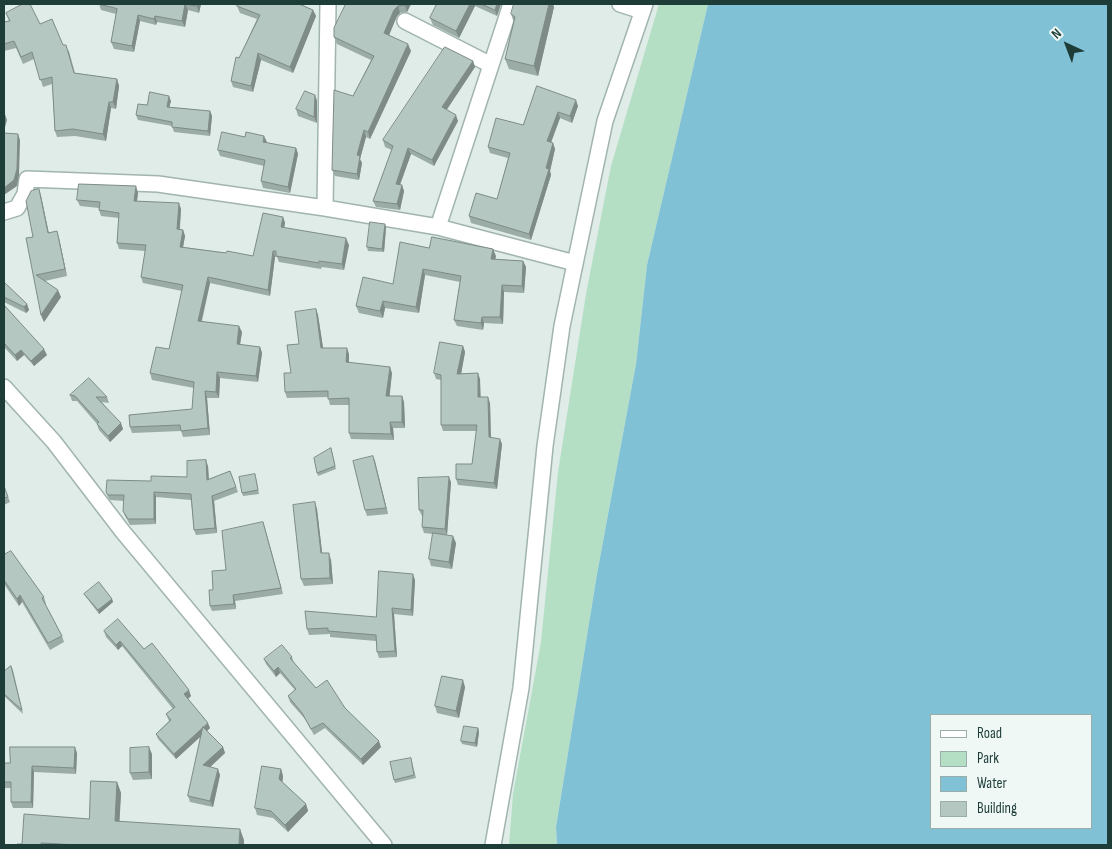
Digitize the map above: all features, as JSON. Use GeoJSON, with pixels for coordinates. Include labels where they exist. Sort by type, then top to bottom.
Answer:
{"type":"FeatureCollection","features":[{"type":"Feature","properties":{"kind":"street"},"geometry":{"type":"LineString","coordinates":[[324,208],[328,4]]}},
{"type":"Feature","properties":{"kind":"street"},"geometry":{"type":"LineString","coordinates":[[438,227],[511,4]]}},
{"type":"Feature","properties":{"kind":"street"},"geometry":{"type":"LineString","coordinates":[[493,845],[521,688],[545,446],[562,326],[605,121],[644,8],[620,4]]}},
{"type":"Feature","properties":{"kind":"street"},"geometry":{"type":"LineString","coordinates":[[406,21],[491,65]]}},
{"type":"Feature","properties":{"kind":"street"},"geometry":{"type":"LineString","coordinates":[[4,212],[17,208],[25,194],[27,179],[158,184],[438,227],[575,263]]}},
{"type":"Feature","properties":{"kind":"street"},"geometry":{"type":"LineString","coordinates":[[4,387],[54,442],[129,540],[384,845]]}},
{"type":"Feature","properties":{"kind":"green space"},"geometry":{"type":"Polygon","coordinates":[[[659,4],[708,4],[647,265],[636,364],[597,574],[556,827],[557,845],[509,845],[513,794],[541,642],[558,472],[586,294],[611,166],[659,4]]]}},
{"type":"Feature","properties":{"kind":"water"},"geometry":{"type":"Polygon","coordinates":[[[708,4],[1108,4],[1108,845],[557,845],[556,827],[597,574],[636,364],[647,265],[708,4]]]}},
{"type":"Feature","properties":{"kind":"building"},"geometry":{"type":"Polygon","coordinates":[[[23,4],[30,4],[40,24],[52,19],[63,45],[66,45],[74,73],[117,79],[113,102],[109,102],[103,134],[73,129],[55,131],[52,77],[40,80],[32,52],[21,57],[14,41],[4,44],[4,22],[10,21],[6,13],[23,4]]]}},
{"type":"Feature","properties":{"kind":"building"},"geometry":{"type":"Polygon","coordinates":[[[99,4],[185,4],[182,21],[155,16],[154,19],[138,15],[132,46],[111,42],[117,9],[99,4]]]}},
{"type":"Feature","properties":{"kind":"building"},"geometry":{"type":"Polygon","coordinates":[[[238,4],[299,4],[313,10],[290,67],[258,53],[251,86],[231,81],[236,57],[239,58],[260,15],[237,6],[238,4]]]}},
{"type":"Feature","properties":{"kind":"building"},"geometry":{"type":"Polygon","coordinates":[[[346,4],[405,4],[398,6],[394,10],[384,33],[408,44],[368,132],[364,130],[357,155],[360,156],[357,174],[332,170],[334,90],[353,96],[374,56],[334,37],[334,28],[346,4]]]}},
{"type":"Feature","properties":{"kind":"building"},"geometry":{"type":"Polygon","coordinates":[[[437,4],[470,4],[456,31],[430,18],[437,4]]]}},
{"type":"Feature","properties":{"kind":"building"},"geometry":{"type":"Polygon","coordinates":[[[482,4],[497,4],[495,10],[482,4]]]}},
{"type":"Feature","properties":{"kind":"building"},"geometry":{"type":"Polygon","coordinates":[[[514,4],[549,4],[534,66],[505,59],[515,17],[511,14],[514,4]]]}},
{"type":"Feature","properties":{"kind":"building"},"geometry":{"type":"Polygon","coordinates":[[[445,47],[473,61],[442,107],[456,115],[432,160],[408,148],[396,184],[402,185],[397,204],[373,201],[393,146],[383,140],[445,47]]]}},
{"type":"Feature","properties":{"kind":"building"},"geometry":{"type":"Polygon","coordinates":[[[537,86],[576,100],[570,116],[558,112],[547,141],[553,143],[546,168],[549,169],[529,234],[469,216],[476,193],[497,199],[510,153],[488,147],[496,118],[523,125],[537,86]]]}},
{"type":"Feature","properties":{"kind":"building"},"geometry":{"type":"Polygon","coordinates":[[[305,91],[315,95],[314,117],[296,109],[305,91]]]}},
{"type":"Feature","properties":{"kind":"building"},"geometry":{"type":"Polygon","coordinates":[[[150,92],[169,96],[167,107],[210,111],[208,131],[172,127],[172,122],[136,115],[138,104],[147,105],[150,92]]]}},
{"type":"Feature","properties":{"kind":"building"},"geometry":{"type":"Polygon","coordinates":[[[222,132],[245,137],[246,132],[264,136],[263,142],[296,148],[288,187],[261,181],[265,160],[218,150],[222,132]]]}},
{"type":"Feature","properties":{"kind":"building"},"geometry":{"type":"Polygon","coordinates":[[[4,133],[18,134],[17,169],[14,180],[4,188],[4,133]]]}},
{"type":"Feature","properties":{"kind":"building"},"geometry":{"type":"Polygon","coordinates":[[[79,184],[136,186],[134,201],[179,203],[177,229],[183,230],[180,247],[226,253],[227,251],[253,256],[263,213],[283,217],[281,227],[346,238],[342,264],[319,261],[319,263],[276,256],[276,251],[273,251],[268,290],[208,277],[198,321],[239,326],[237,344],[260,347],[256,376],[217,372],[216,392],[205,391],[208,428],[181,431],[180,425],[130,427],[129,415],[192,409],[194,382],[150,373],[156,347],[169,349],[183,285],[141,277],[146,245],[117,243],[119,213],[99,210],[100,202],[77,200],[79,184]]]}},
{"type":"Feature","properties":{"kind":"building"},"geometry":{"type":"Polygon","coordinates":[[[39,189],[48,233],[57,231],[65,269],[36,275],[58,290],[41,315],[26,238],[33,237],[26,201],[31,191],[39,189]]]}},
{"type":"Feature","properties":{"kind":"building"},"geometry":{"type":"Polygon","coordinates":[[[370,222],[385,224],[382,249],[367,247],[370,222]]]}},
{"type":"Feature","properties":{"kind":"building"},"geometry":{"type":"Polygon","coordinates":[[[432,237],[493,249],[491,259],[523,261],[522,286],[502,285],[500,317],[482,317],[481,323],[454,320],[461,276],[423,269],[416,307],[383,301],[380,311],[356,306],[363,277],[393,284],[400,242],[429,248],[432,237]]]}},
{"type":"Feature","properties":{"kind":"building"},"geometry":{"type":"Polygon","coordinates":[[[4,282],[27,304],[24,307],[4,297],[4,282]]]}},
{"type":"Feature","properties":{"kind":"building"},"geometry":{"type":"Polygon","coordinates":[[[4,305],[44,349],[31,361],[21,350],[15,355],[4,343],[4,305]]]}},
{"type":"Feature","properties":{"kind":"building"},"geometry":{"type":"Polygon","coordinates":[[[316,309],[321,348],[347,348],[346,362],[390,367],[386,396],[402,396],[402,422],[390,422],[391,434],[349,433],[349,398],[328,399],[328,391],[285,392],[284,373],[291,373],[287,345],[299,344],[295,312],[316,309]]]}},
{"type":"Feature","properties":{"kind":"building"},"geometry":{"type":"Polygon","coordinates":[[[440,342],[463,346],[457,374],[478,373],[478,397],[488,397],[489,437],[500,439],[494,483],[456,479],[456,464],[472,464],[477,425],[441,425],[441,375],[434,373],[440,342]]]}},
{"type":"Feature","properties":{"kind":"building"},"geometry":{"type":"Polygon","coordinates":[[[89,378],[107,397],[96,397],[121,423],[108,436],[97,424],[99,422],[75,396],[70,395],[89,378]]]}},
{"type":"Feature","properties":{"kind":"building"},"geometry":{"type":"Polygon","coordinates":[[[331,448],[335,466],[317,473],[314,458],[331,448]]]}},
{"type":"Feature","properties":{"kind":"building"},"geometry":{"type":"Polygon","coordinates":[[[373,456],[386,508],[365,510],[353,461],[373,456]]]}},
{"type":"Feature","properties":{"kind":"building"},"geometry":{"type":"Polygon","coordinates":[[[206,460],[207,480],[230,471],[236,487],[212,496],[215,528],[194,530],[191,494],[154,492],[154,519],[128,519],[123,511],[124,495],[108,495],[106,492],[107,480],[151,481],[151,476],[187,477],[187,461],[206,460]]]}},
{"type":"Feature","properties":{"kind":"building"},"geometry":{"type":"Polygon","coordinates":[[[255,474],[258,490],[242,493],[239,477],[255,474]]]}},
{"type":"Feature","properties":{"kind":"building"},"geometry":{"type":"Polygon","coordinates":[[[449,477],[445,529],[422,527],[423,510],[419,510],[418,478],[449,477]]]}},
{"type":"Feature","properties":{"kind":"building"},"geometry":{"type":"Polygon","coordinates":[[[4,486],[8,497],[4,498],[4,486]]]}},
{"type":"Feature","properties":{"kind":"building"},"geometry":{"type":"Polygon","coordinates":[[[315,502],[321,553],[329,553],[330,578],[301,579],[293,505],[315,502]]]}},
{"type":"Feature","properties":{"kind":"building"},"geometry":{"type":"Polygon","coordinates":[[[263,522],[281,588],[233,595],[234,604],[210,606],[209,590],[213,590],[212,571],[226,570],[222,531],[263,522]]]}},
{"type":"Feature","properties":{"kind":"building"},"geometry":{"type":"Polygon","coordinates":[[[433,533],[453,536],[449,562],[429,559],[433,533]]]}},
{"type":"Feature","properties":{"kind":"building"},"geometry":{"type":"Polygon","coordinates":[[[11,551],[44,597],[42,598],[62,636],[48,643],[20,595],[17,599],[4,580],[4,555],[11,551]]]}},
{"type":"Feature","properties":{"kind":"building"},"geometry":{"type":"Polygon","coordinates":[[[379,571],[413,574],[411,610],[392,608],[395,651],[377,652],[376,635],[328,631],[328,628],[307,629],[305,611],[376,617],[379,571]]]}},
{"type":"Feature","properties":{"kind":"building"},"geometry":{"type":"Polygon","coordinates":[[[99,582],[112,599],[98,610],[84,594],[99,582]]]}},
{"type":"Feature","properties":{"kind":"building"},"geometry":{"type":"Polygon","coordinates":[[[118,619],[144,649],[152,643],[189,690],[184,694],[208,723],[174,754],[156,734],[171,720],[166,714],[175,707],[120,641],[116,645],[104,631],[118,619]]]}},
{"type":"Feature","properties":{"kind":"building"},"geometry":{"type":"Polygon","coordinates":[[[282,645],[292,657],[290,658],[316,688],[327,680],[345,708],[379,741],[361,759],[323,723],[311,729],[302,713],[288,696],[296,689],[278,667],[274,671],[264,659],[282,645]]]}},
{"type":"Feature","properties":{"kind":"building"},"geometry":{"type":"Polygon","coordinates":[[[11,666],[22,710],[4,694],[4,670],[11,666]]]}},
{"type":"Feature","properties":{"kind":"building"},"geometry":{"type":"Polygon","coordinates":[[[442,676],[463,680],[456,711],[435,706],[442,676]]]}},
{"type":"Feature","properties":{"kind":"building"},"geometry":{"type":"Polygon","coordinates":[[[464,726],[478,728],[475,743],[461,741],[464,726]]]}},
{"type":"Feature","properties":{"kind":"building"},"geometry":{"type":"Polygon","coordinates":[[[203,727],[223,747],[203,765],[218,769],[210,801],[188,796],[203,727]]]}},
{"type":"Feature","properties":{"kind":"building"},"geometry":{"type":"Polygon","coordinates":[[[10,747],[75,747],[74,768],[32,766],[31,802],[11,802],[11,782],[4,782],[4,763],[10,763],[10,747]]]}},
{"type":"Feature","properties":{"kind":"building"},"geometry":{"type":"Polygon","coordinates":[[[149,747],[149,772],[130,773],[130,748],[149,747]]]}},
{"type":"Feature","properties":{"kind":"building"},"geometry":{"type":"Polygon","coordinates":[[[411,758],[414,775],[394,780],[390,762],[411,758]]]}},
{"type":"Feature","properties":{"kind":"building"},"geometry":{"type":"Polygon","coordinates":[[[262,766],[281,769],[279,779],[306,804],[285,825],[271,811],[255,808],[262,766]]]}},
{"type":"Feature","properties":{"kind":"building"},"geometry":{"type":"Polygon","coordinates":[[[91,781],[117,782],[115,821],[240,829],[239,845],[78,845],[41,843],[41,845],[17,845],[22,844],[24,814],[89,819],[91,781]]]}}]}
